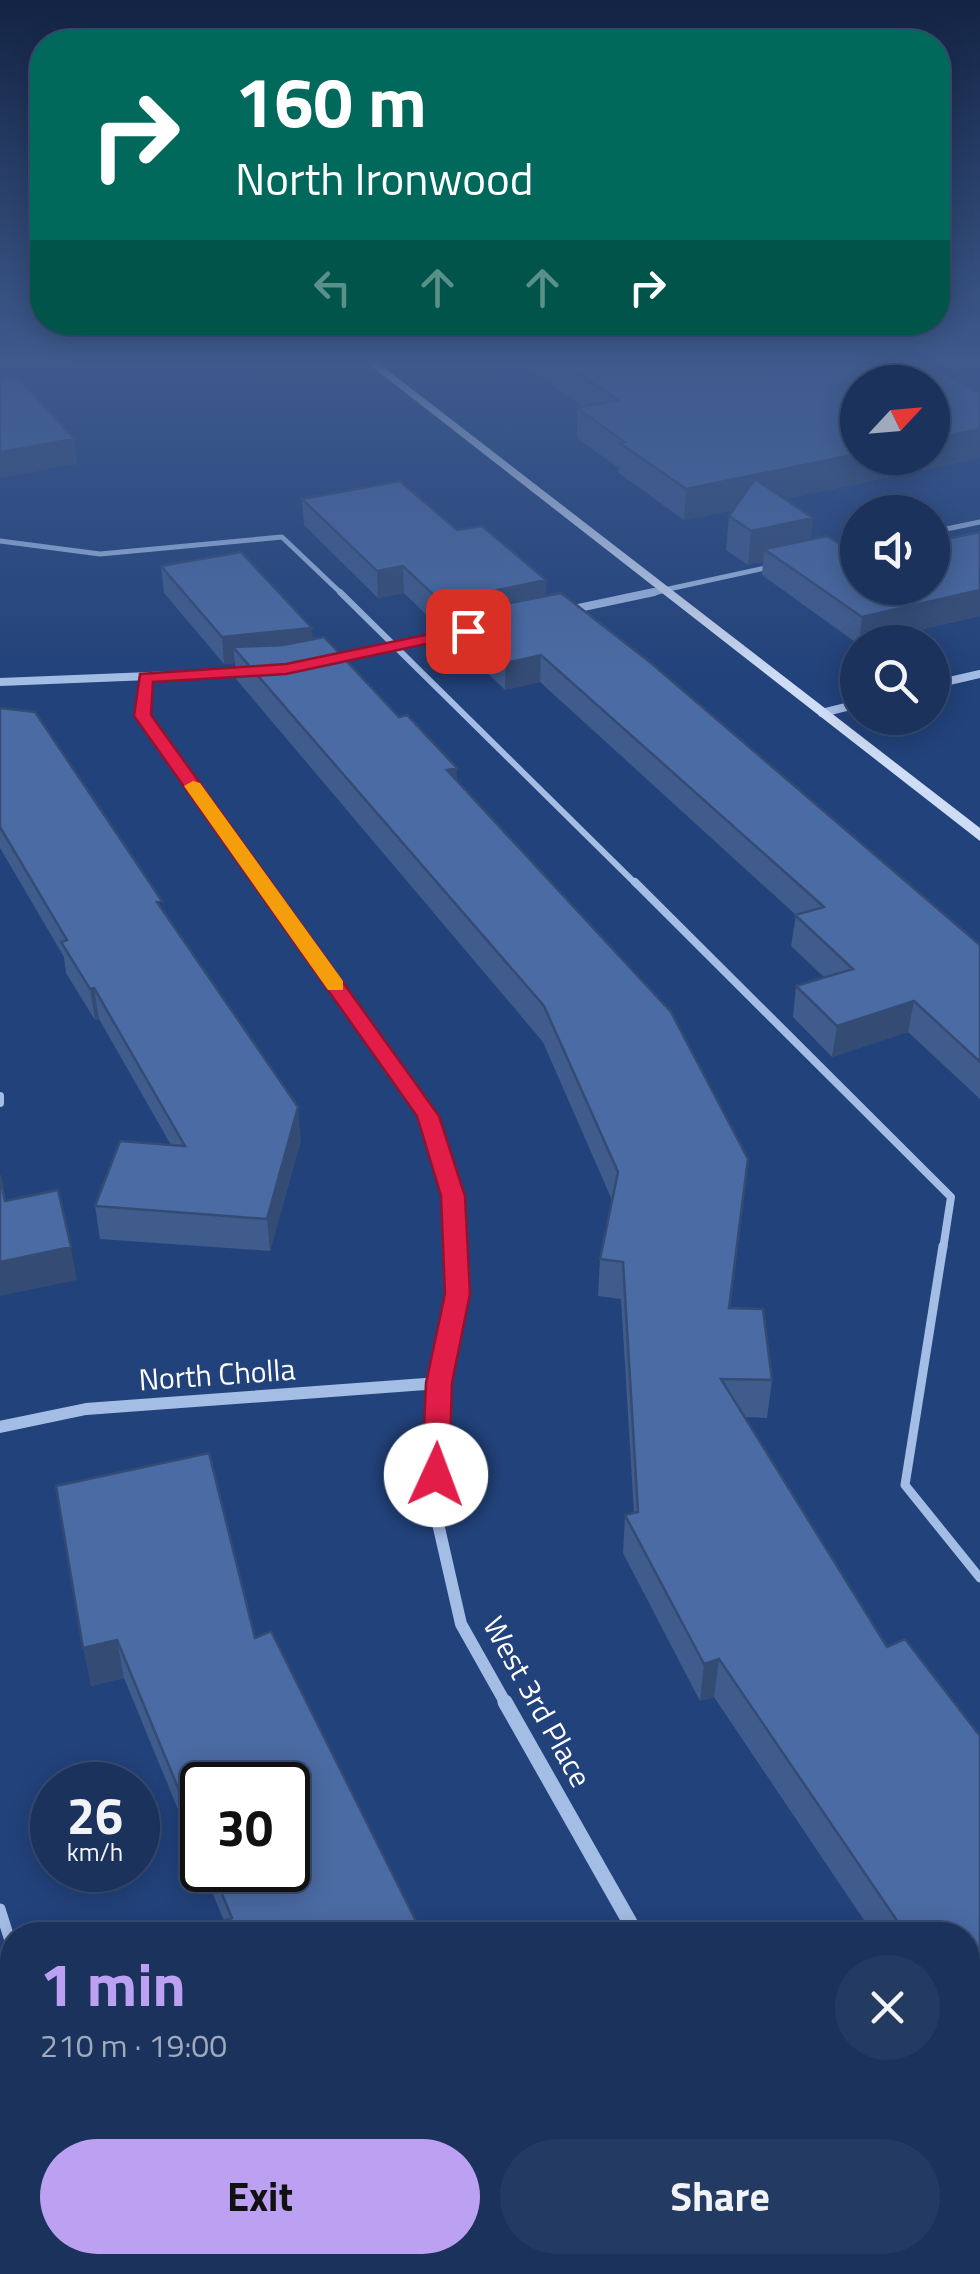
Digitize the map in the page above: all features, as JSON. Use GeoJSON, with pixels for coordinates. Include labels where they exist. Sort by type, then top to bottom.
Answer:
{"type":"FeatureCollection","features":[{"type":"Feature","properties":{"kind":"main road"},"geometry":{"type":"LineString","coordinates":[[507,468],[980,836]]}},
{"type":"Feature","properties":{"kind":"street"},"geometry":{"type":"LineString","coordinates":[[552,613],[664,590]]}},
{"type":"Feature","properties":{"kind":"street"},"geometry":{"type":"LineString","coordinates":[[322,661],[474,630]]}},
{"type":"Feature","properties":{"kind":"street"},"geometry":{"type":"LineString","coordinates":[[0,682],[253,672]]}},
{"type":"Feature","properties":{"kind":"street"},"geometry":{"type":"LineString","coordinates":[[950,682],[980,674]]}},
{"type":"Feature","properties":{"kind":"street","name":"West 3rd Place"},"geometry":{"type":"LineString","coordinates":[[146,678],[143,716],[428,1116],[453,1196],[458,1294],[439,1383],[434,1506],[461,1624],[630,1922]]}},
{"type":"Feature","properties":{"kind":"street"},"geometry":{"type":"LineString","coordinates":[[822,712],[840,708]]}},
{"type":"Feature","properties":{"kind":"street","name":"North Cholla"},"geometry":{"type":"LineString","coordinates":[[0,1427],[86,1409],[439,1383]]}},
{"type":"Feature","properties":{"kind":"lane"},"geometry":{"type":"LineString","coordinates":[[950,528],[980,522]]}},
{"type":"Feature","properties":{"kind":"lane"},"geometry":{"type":"LineString","coordinates":[[0,541],[100,554],[282,538],[397,646],[951,1197],[905,1485],[980,1578]]}},
{"type":"Feature","properties":{"kind":"lane"},"geometry":{"type":"LineString","coordinates":[[664,590],[782,564]]}},
{"type":"Feature","properties":{"kind":"building"},"geometry":{"type":"Polygon","coordinates":[[[656,468],[789,468],[686,489],[656,468]]]}},
{"type":"Feature","properties":{"kind":"building"},"geometry":{"type":"Polygon","coordinates":[[[755,479],[813,518],[751,531],[729,516],[755,479]]]}},
{"type":"Feature","properties":{"kind":"building"},"geometry":{"type":"Polygon","coordinates":[[[400,481],[457,530],[482,526],[546,580],[441,602],[403,566],[377,571],[302,499],[400,481]]]}},
{"type":"Feature","properties":{"kind":"building"},"geometry":{"type":"Polygon","coordinates":[[[980,532],[980,590],[950,597],[950,538],[980,532]]]}},
{"type":"Feature","properties":{"kind":"building"},"geometry":{"type":"Polygon","coordinates":[[[827,536],[840,544],[840,602],[764,549],[827,536]]]}},
{"type":"Feature","properties":{"kind":"building"},"geometry":{"type":"Polygon","coordinates":[[[241,552],[312,628],[222,637],[161,566],[241,552]]]}},
{"type":"Feature","properties":{"kind":"building"},"geometry":{"type":"Polygon","coordinates":[[[561,593],[651,663],[980,945],[980,1062],[914,1001],[837,1026],[796,986],[853,969],[795,915],[824,907],[541,655],[506,663],[454,614],[561,593]]]}},
{"type":"Feature","properties":{"kind":"building"},"geometry":{"type":"Polygon","coordinates":[[[845,605],[914,605],[862,617],[845,605]]]}},
{"type":"Feature","properties":{"kind":"building"},"geometry":{"type":"Polygon","coordinates":[[[324,637],[399,717],[407,715],[457,768],[447,770],[671,1012],[748,1159],[729,1308],[763,1309],[772,1380],[721,1379],[887,1647],[905,1639],[980,1736],[980,1922],[898,1922],[719,1659],[704,1664],[625,1515],[638,1512],[623,1262],[600,1259],[618,1172],[544,1006],[233,647],[283,645],[324,637]]]}},
{"type":"Feature","properties":{"kind":"building"},"geometry":{"type":"Polygon","coordinates":[[[0,708],[35,712],[162,901],[157,902],[298,1107],[267,1219],[95,1206],[120,1141],[185,1146],[94,988],[90,989],[61,942],[67,940],[0,827],[0,708]]]}},
{"type":"Feature","properties":{"kind":"building"},"geometry":{"type":"Polygon","coordinates":[[[0,1175],[5,1201],[58,1190],[71,1247],[0,1262],[0,1175]]]}},
{"type":"Feature","properties":{"kind":"building"},"geometry":{"type":"Polygon","coordinates":[[[209,1453],[255,1638],[271,1631],[416,1922],[227,1922],[232,1918],[221,1892],[310,1892],[310,1762],[180,1762],[180,1793],[117,1640],[83,1648],[56,1486],[209,1453]]]}},
{"type":"Feature","properties":{"kind":"slow traffic"},"geometry":{"type":"LineString","coordinates":[[193,786],[335,985]]}},
{"type":"Feature","properties":{"kind":"route"},"geometry":{"type":"LineString","coordinates":[[436,1475],[439,1383],[458,1294],[453,1196],[428,1116],[143,716],[146,678],[286,669],[468,631]]}}]}
